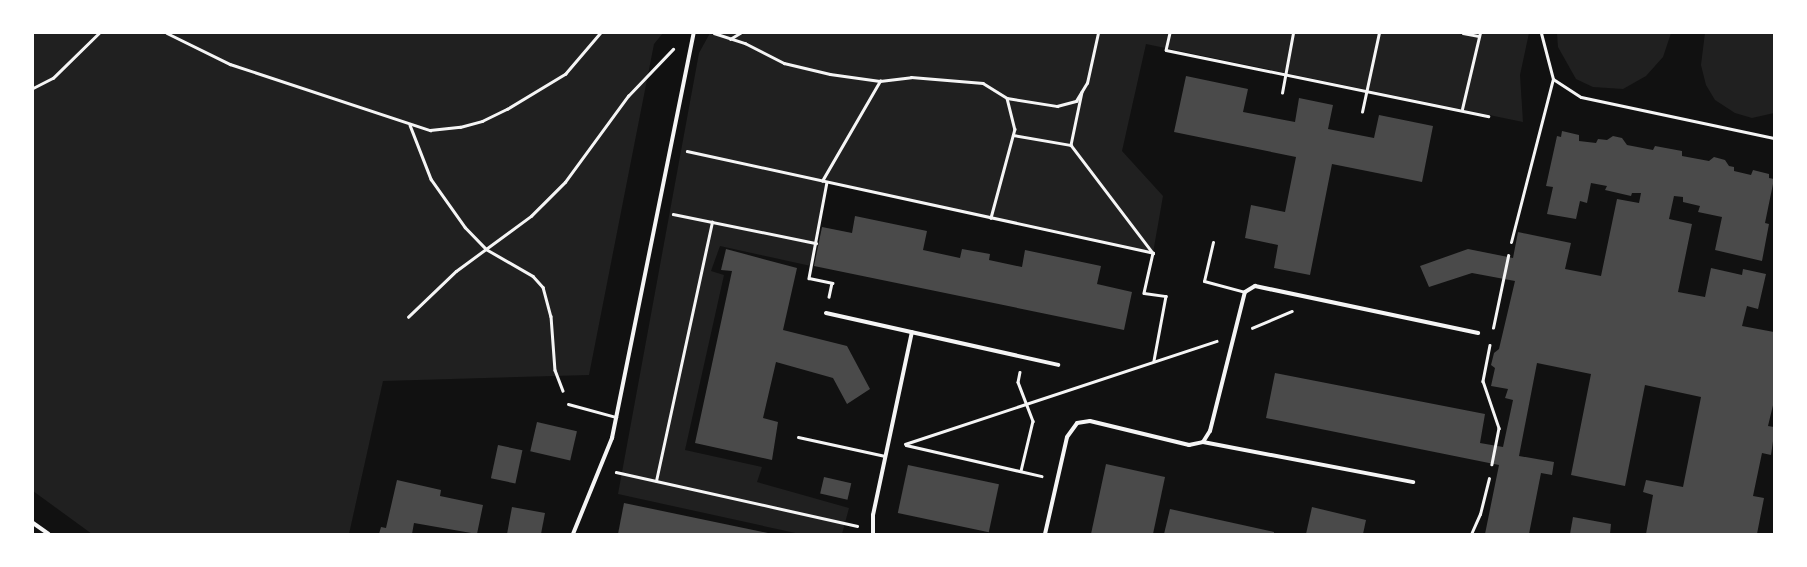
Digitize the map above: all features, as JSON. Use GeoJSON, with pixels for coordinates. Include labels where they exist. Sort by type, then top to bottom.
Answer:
{"type":"FeatureCollection","features":[{"type":"Feature","properties":{"kind":"street"},"geometry":{"type":"LineString","coordinates":[[573,534],[612,438],[669,147],[694,33]]}},
{"type":"Feature","properties":{"kind":"street"},"geometry":{"type":"LineString","coordinates":[[1203,442],[1210,431],[1245,292],[1256,286],[1478,333]]}},
{"type":"Feature","properties":{"kind":"street"},"geometry":{"type":"LineString","coordinates":[[826,313],[1058,365]]}},
{"type":"Feature","properties":{"kind":"street"},"geometry":{"type":"LineString","coordinates":[[873,532],[873,515],[912,332]]}},
{"type":"Feature","properties":{"kind":"street"},"geometry":{"type":"LineString","coordinates":[[1045,534],[1067,437],[1077,423],[1090,421],[1189,445],[1203,442],[1413,482]]}},
{"type":"Feature","properties":{"kind":"street"},"geometry":{"type":"LineString","coordinates":[[33,523],[49,534]]}},
{"type":"Feature","properties":{"kind":"lane"},"geometry":{"type":"LineString","coordinates":[[1511,242],[1553,79],[1542,33]]}},
{"type":"Feature","properties":{"kind":"lane"},"geometry":{"type":"LineString","coordinates":[[1553,79],[1581,97],[1774,138]]}},
{"type":"Feature","properties":{"kind":"lane"},"geometry":{"type":"LineString","coordinates":[[1213,242],[1204,281],[1245,292]]}},
{"type":"Feature","properties":{"kind":"lane"},"geometry":{"type":"LineString","coordinates":[[568,404],[616,418]]}},
{"type":"Feature","properties":{"kind":"lane"},"geometry":{"type":"LineString","coordinates":[[798,437],[885,456]]}},
{"type":"Feature","properties":{"kind":"lane"},"geometry":{"type":"LineString","coordinates":[[1471,534],[1480,514],[1489,478]]}},
{"type":"Feature","properties":{"kind":"path"},"geometry":{"type":"LineString","coordinates":[[33,88],[53,78],[99,33]]}},
{"type":"Feature","properties":{"kind":"path"},"geometry":{"type":"LineString","coordinates":[[167,33],[230,64],[410,125],[430,130],[460,127],[482,121],[507,109],[565,74],[600,33]]}},
{"type":"Feature","properties":{"kind":"path"},"geometry":{"type":"LineString","coordinates":[[714,33],[745,43],[784,63],[830,74],[880,81],[911,77],[983,83],[1007,98],[1057,106],[1076,100],[1082,92],[1087,83],[1098,33]]}},
{"type":"Feature","properties":{"kind":"path"},"geometry":{"type":"LineString","coordinates":[[730,39],[740,33]]}},
{"type":"Feature","properties":{"kind":"path"},"geometry":{"type":"LineString","coordinates":[[1170,33],[1166,50],[1285,75],[1462,109],[1488,116]]}},
{"type":"Feature","properties":{"kind":"path"},"geometry":{"type":"LineString","coordinates":[[1282,93],[1293,33]]}},
{"type":"Feature","properties":{"kind":"path"},"geometry":{"type":"LineString","coordinates":[[1362,112],[1379,33]]}},
{"type":"Feature","properties":{"kind":"path"},"geometry":{"type":"LineString","coordinates":[[1462,109],[1479,35],[1463,33]]}},
{"type":"Feature","properties":{"kind":"path"},"geometry":{"type":"LineString","coordinates":[[408,317],[456,270],[531,216],[565,182],[628,96],[678,44]]}},
{"type":"Feature","properties":{"kind":"path"},"geometry":{"type":"LineString","coordinates":[[822,181],[880,81]]}},
{"type":"Feature","properties":{"kind":"path"},"geometry":{"type":"LineString","coordinates":[[1071,145],[1082,92]]}},
{"type":"Feature","properties":{"kind":"path"},"geometry":{"type":"LineString","coordinates":[[991,218],[1015,129],[1007,98]]}},
{"type":"Feature","properties":{"kind":"path"},"geometry":{"type":"LineString","coordinates":[[410,125],[431,179],[465,227],[486,249],[532,276],[543,286],[551,316],[555,370],[568,404]]}},
{"type":"Feature","properties":{"kind":"path"},"geometry":{"type":"LineString","coordinates":[[1013,135],[1071,145],[1153,253],[1144,293],[1166,296],[1154,361]]}},
{"type":"Feature","properties":{"kind":"path"},"geometry":{"type":"LineString","coordinates":[[669,147],[1153,253]]}},
{"type":"Feature","properties":{"kind":"path"},"geometry":{"type":"LineString","coordinates":[[826,313],[832,283],[809,278],[827,182]]}},
{"type":"Feature","properties":{"kind":"path"},"geometry":{"type":"LineString","coordinates":[[657,211],[816,243]]}},
{"type":"Feature","properties":{"kind":"path"},"geometry":{"type":"LineString","coordinates":[[656,481],[712,222]]}},
{"type":"Feature","properties":{"kind":"path"},"geometry":{"type":"LineString","coordinates":[[1492,336],[1511,242]]}},
{"type":"Feature","properties":{"kind":"path"},"geometry":{"type":"LineString","coordinates":[[886,450],[1234,335],[1320,300]]}},
{"type":"Feature","properties":{"kind":"path"},"geometry":{"type":"LineString","coordinates":[[1489,478],[1499,428],[1483,381],[1490,344]]}},
{"type":"Feature","properties":{"kind":"path"},"geometry":{"type":"LineString","coordinates":[[1021,471],[1033,421],[1018,382],[1023,357]]}},
{"type":"Feature","properties":{"kind":"path"},"geometry":{"type":"LineString","coordinates":[[904,444],[1057,480]]}},
{"type":"Feature","properties":{"kind":"path"},"geometry":{"type":"LineString","coordinates":[[601,468],[873,532]]}},
{"type":"Feature","properties":{"kind":"shaded area"},"geometry":{"type":"Polygon","coordinates":[[[33,33],[663,33],[654,44],[589,375],[383,381],[349,534],[92,534],[33,491],[33,33]]]}},
{"type":"Feature","properties":{"kind":"shaded area"},"geometry":{"type":"Polygon","coordinates":[[[710,33],[1529,33],[1520,75],[1523,122],[1146,44],[1122,151],[1163,196],[1153,253],[827,182],[811,266],[720,246],[711,271],[724,275],[685,450],[762,467],[757,482],[849,508],[842,534],[800,534],[618,494],[699,53],[710,33]]]}},
{"type":"Feature","properties":{"kind":"shaded area"},"geometry":{"type":"Polygon","coordinates":[[[1557,33],[1671,33],[1663,57],[1646,76],[1623,89],[1593,87],[1576,79],[1558,47],[1557,33]]]}},
{"type":"Feature","properties":{"kind":"shaded area"},"geometry":{"type":"Polygon","coordinates":[[[1705,33],[1774,33],[1774,113],[1752,118],[1735,113],[1715,100],[1706,85],[1701,65],[1705,33]]]}},
{"type":"Feature","properties":{"kind":"building"},"geometry":{"type":"Polygon","coordinates":[[[1186,76],[1248,89],[1243,112],[1295,122],[1299,98],[1333,105],[1328,129],[1374,138],[1379,115],[1433,126],[1422,182],[1332,164],[1310,275],[1274,268],[1278,245],[1245,238],[1251,205],[1285,212],[1296,157],[1174,132],[1186,76]]]}},
{"type":"Feature","properties":{"kind":"building"},"geometry":{"type":"Polygon","coordinates":[[[1562,131],[1579,135],[1579,141],[1596,143],[1598,139],[1607,140],[1613,136],[1622,138],[1627,145],[1653,150],[1655,146],[1682,151],[1682,156],[1709,161],[1714,157],[1725,160],[1729,166],[1734,167],[1734,171],[1751,175],[1753,170],[1769,174],[1769,178],[1774,179],[1765,223],[1769,224],[1762,261],[1715,250],[1722,217],[1698,212],[1700,206],[1683,202],[1683,197],[1674,196],[1669,219],[1692,224],[1678,292],[1705,297],[1711,268],[1742,275],[1743,269],[1766,274],[1758,309],[1747,306],[1742,326],[1774,332],[1774,401],[1768,426],[1774,427],[1774,434],[1771,455],[1762,453],[1753,496],[1764,498],[1757,534],[1646,534],[1653,495],[1643,492],[1646,480],[1683,487],[1701,397],[1645,385],[1625,486],[1571,475],[1591,374],[1537,363],[1519,456],[1554,462],[1552,475],[1541,473],[1529,534],[1485,534],[1499,465],[1266,418],[1275,373],[1485,414],[1480,443],[1503,447],[1513,400],[1505,398],[1508,389],[1491,386],[1495,368],[1491,365],[1494,353],[1499,349],[1515,281],[1472,273],[1429,287],[1420,266],[1468,249],[1513,258],[1518,232],[1571,243],[1565,269],[1601,276],[1617,199],[1639,203],[1641,193],[1632,193],[1631,196],[1605,190],[1607,186],[1591,183],[1587,203],[1580,201],[1576,219],[1547,214],[1553,187],[1546,186],[1557,136],[1561,137],[1562,131]]]}},
{"type":"Feature","properties":{"kind":"building"},"geometry":{"type":"Polygon","coordinates":[[[855,216],[927,231],[923,250],[960,258],[962,249],[990,254],[989,260],[1022,267],[1025,250],[1101,266],[1097,284],[1132,292],[1124,330],[814,266],[822,227],[852,233],[855,216]]]}},
{"type":"Feature","properties":{"kind":"building"},"geometry":{"type":"Polygon","coordinates":[[[726,249],[797,268],[783,330],[847,346],[870,389],[847,404],[833,378],[776,362],[763,418],[778,422],[772,460],[695,443],[732,271],[721,270],[726,249]]]}},
{"type":"Feature","properties":{"kind":"building"},"geometry":{"type":"Polygon","coordinates":[[[537,422],[577,431],[570,460],[530,451],[537,422]]]}},
{"type":"Feature","properties":{"kind":"building"},"geometry":{"type":"Polygon","coordinates":[[[498,445],[522,450],[515,483],[491,478],[498,445]]]}},
{"type":"Feature","properties":{"kind":"building"},"geometry":{"type":"Polygon","coordinates":[[[1106,464],[1165,477],[1153,534],[1091,534],[1106,464]]]}},
{"type":"Feature","properties":{"kind":"building"},"geometry":{"type":"Polygon","coordinates":[[[908,465],[999,484],[989,532],[898,513],[908,465]]]}},
{"type":"Feature","properties":{"kind":"building"},"geometry":{"type":"Polygon","coordinates":[[[824,477],[851,483],[847,500],[820,494],[824,477]]]}},
{"type":"Feature","properties":{"kind":"building"},"geometry":{"type":"Polygon","coordinates":[[[397,480],[441,490],[440,496],[483,505],[477,534],[414,523],[412,534],[379,534],[381,527],[386,528],[397,480]]]}},
{"type":"Feature","properties":{"kind":"building"},"geometry":{"type":"Polygon","coordinates":[[[624,503],[768,533],[768,534],[618,534],[624,503]]]}},
{"type":"Feature","properties":{"kind":"building"},"geometry":{"type":"Polygon","coordinates":[[[512,507],[545,513],[541,534],[507,534],[512,507]]]}},
{"type":"Feature","properties":{"kind":"building"},"geometry":{"type":"Polygon","coordinates":[[[1312,507],[1366,520],[1363,534],[1306,534],[1312,507]]]}},
{"type":"Feature","properties":{"kind":"building"},"geometry":{"type":"Polygon","coordinates":[[[1170,509],[1274,532],[1274,534],[1164,534],[1170,509]]]}},
{"type":"Feature","properties":{"kind":"building"},"geometry":{"type":"Polygon","coordinates":[[[1573,517],[1611,524],[1610,534],[1570,534],[1573,517]]]}}]}
